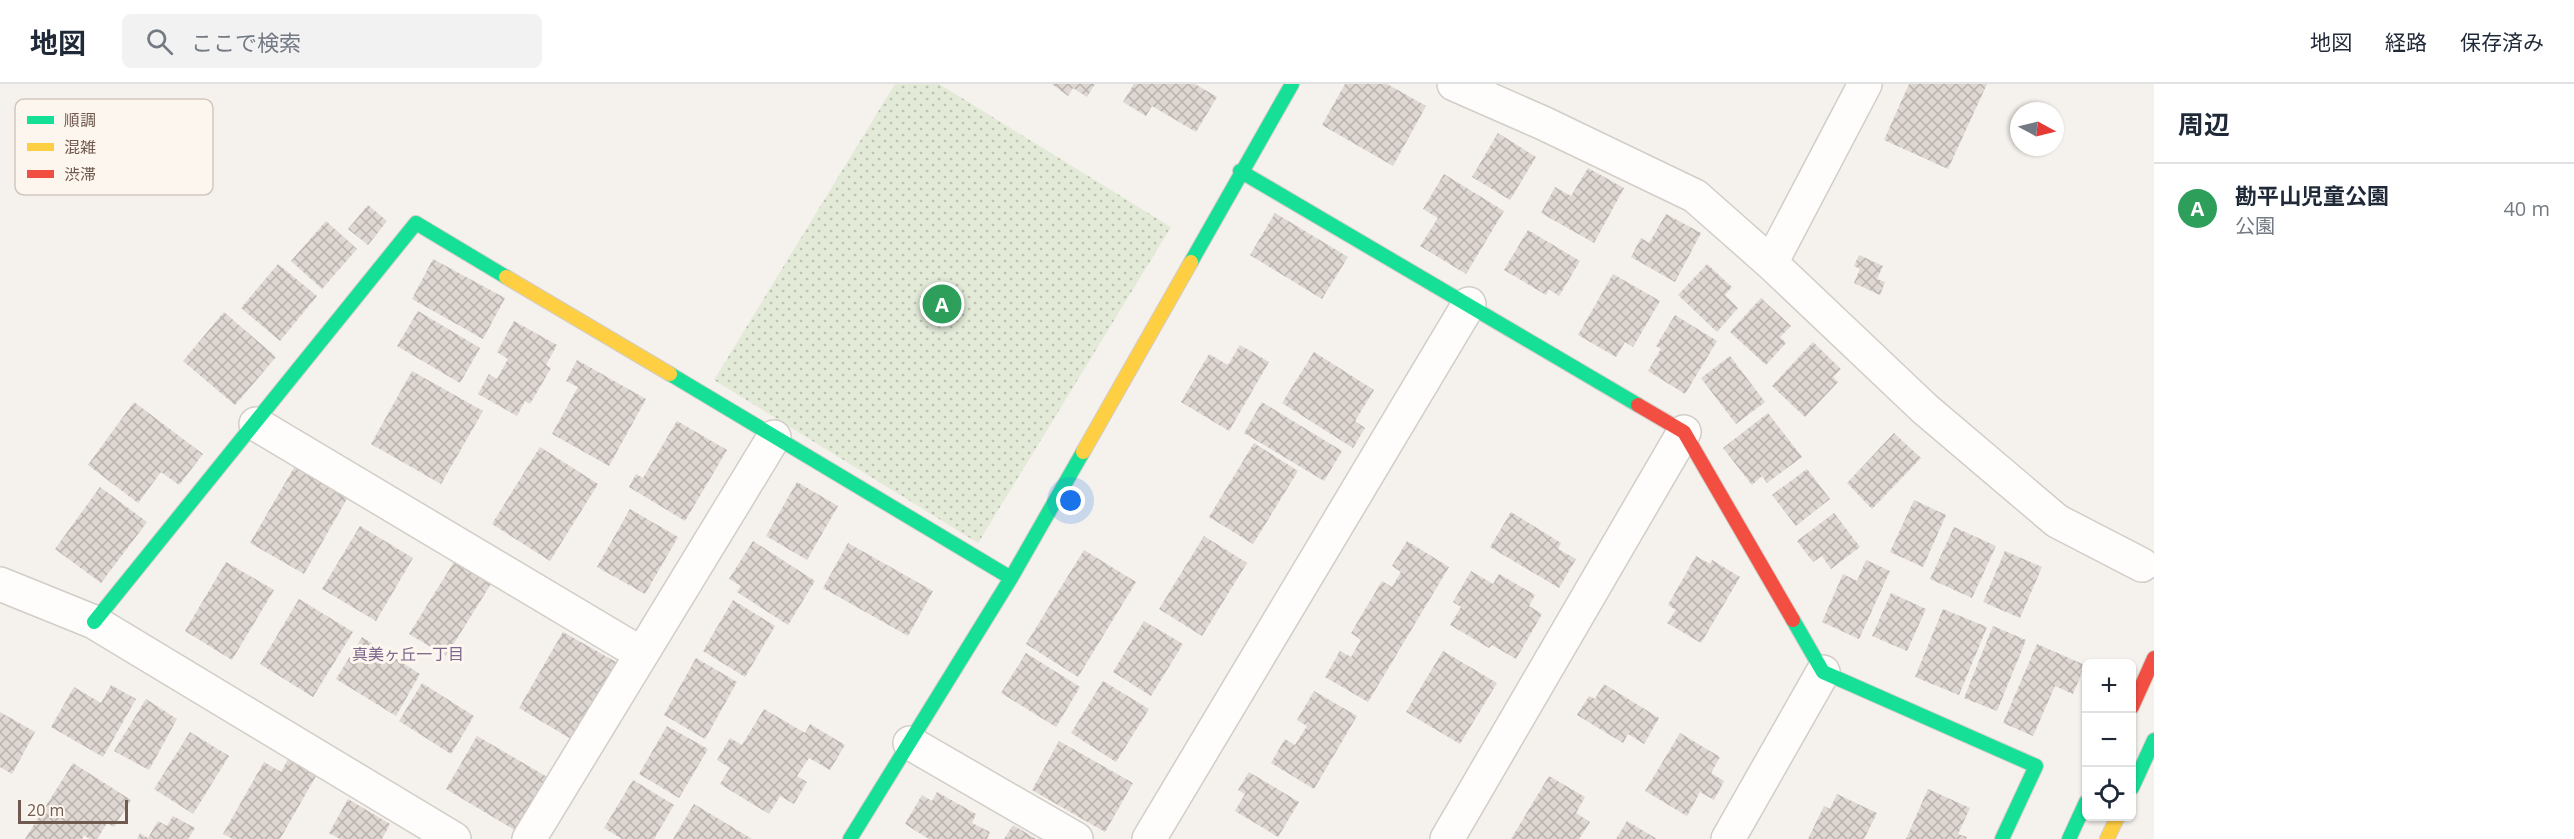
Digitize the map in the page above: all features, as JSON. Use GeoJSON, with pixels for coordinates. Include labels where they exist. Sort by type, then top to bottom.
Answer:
{"type":"FeatureCollection","features":[{"type":"Feature","properties":{"kind":"street"},"geometry":{"type":"LineString","coordinates":[[850,839],[1011,578],[1240,171],[1292,84]]}},
{"type":"Feature","properties":{"kind":"street"},"geometry":{"type":"LineString","coordinates":[[1454,84],[1543,123],[1695,196],[1772,264],[1926,409],[2057,521],[2142,565]]}},
{"type":"Feature","properties":{"kind":"street"},"geometry":{"type":"LineString","coordinates":[[1772,264],[1865,84]]}},
{"type":"Feature","properties":{"kind":"street"},"geometry":{"type":"LineString","coordinates":[[1240,171],[1684,432],[1823,672],[2036,766],[2002,839]]}},
{"type":"Feature","properties":{"kind":"street"},"geometry":{"type":"LineString","coordinates":[[94,622],[416,223],[1011,578]]}},
{"type":"Feature","properties":{"kind":"street"},"geometry":{"type":"LineString","coordinates":[[1149,839],[1469,304]]}},
{"type":"Feature","properties":{"kind":"street"},"geometry":{"type":"LineString","coordinates":[[256,424],[640,653]]}},
{"type":"Feature","properties":{"kind":"street"},"geometry":{"type":"LineString","coordinates":[[1447,839],[1684,432]]}},
{"type":"Feature","properties":{"kind":"street"},"geometry":{"type":"LineString","coordinates":[[529,839],[640,653],[774,437]]}},
{"type":"Feature","properties":{"kind":"street"},"geometry":{"type":"LineString","coordinates":[[0,584],[94,622],[454,839]]}},
{"type":"Feature","properties":{"kind":"street"},"geometry":{"type":"LineString","coordinates":[[2136,698],[2154,658]]}},
{"type":"Feature","properties":{"kind":"street"},"geometry":{"type":"LineString","coordinates":[[1728,839],[1823,672]]}},
{"type":"Feature","properties":{"kind":"street"},"geometry":{"type":"LineString","coordinates":[[2136,779],[2154,740]]}},
{"type":"Feature","properties":{"kind":"street"},"geometry":{"type":"LineString","coordinates":[[910,743],[1076,839]]}},
{"type":"Feature","properties":{"kind":"street"},"geometry":{"type":"LineString","coordinates":[[2069,839],[2082,811]]}},
{"type":"Feature","properties":{"kind":"street"},"geometry":{"type":"LineString","coordinates":[[2107,839],[2116,821]]}},
{"type":"Feature","properties":{"kind":"green space"},"geometry":{"type":"Polygon","coordinates":[[[895,84],[939,84],[1171,227],[978,543],[714,380],[895,84]]]}},
{"type":"Feature","properties":{"kind":"building"},"geometry":{"type":"Polygon","coordinates":[[[1052,84],[1095,84],[1087,97],[1073,88],[1068,96],[1052,84]]]}},
{"type":"Feature","properties":{"kind":"building"},"geometry":{"type":"Polygon","coordinates":[[[1134,84],[1195,84],[1217,97],[1196,132],[1152,106],[1146,116],[1123,102],[1134,84]]]}},
{"type":"Feature","properties":{"kind":"building"},"geometry":{"type":"Polygon","coordinates":[[[1345,84],[1387,84],[1426,106],[1393,166],[1322,125],[1345,84]]]}},
{"type":"Feature","properties":{"kind":"building"},"geometry":{"type":"Polygon","coordinates":[[[1909,84],[1987,84],[1948,169],[1884,140],[1909,84]]]}},
{"type":"Feature","properties":{"kind":"building"},"geometry":{"type":"Polygon","coordinates":[[[1498,133],[1536,157],[1510,200],[1472,177],[1498,133]]]}},
{"type":"Feature","properties":{"kind":"building"},"geometry":{"type":"Polygon","coordinates":[[[1588,168],[1624,188],[1594,243],[1541,213],[1555,187],[1571,196],[1588,168]]]}},
{"type":"Feature","properties":{"kind":"building"},"geometry":{"type":"Polygon","coordinates":[[[1444,174],[1504,211],[1466,274],[1420,246],[1438,218],[1423,209],[1444,174]]]}},
{"type":"Feature","properties":{"kind":"building"},"geometry":{"type":"Polygon","coordinates":[[[368,205],[387,221],[368,245],[348,229],[368,205]]]}},
{"type":"Feature","properties":{"kind":"building"},"geometry":{"type":"Polygon","coordinates":[[[1275,213],[1348,257],[1322,299],[1250,255],[1275,213]]]}},
{"type":"Feature","properties":{"kind":"building"},"geometry":{"type":"Polygon","coordinates":[[[1666,214],[1701,233],[1675,282],[1631,257],[1641,238],[1649,243],[1666,214]]]}},
{"type":"Feature","properties":{"kind":"building"},"geometry":{"type":"Polygon","coordinates":[[[326,221],[357,249],[322,289],[291,261],[326,221]]]}},
{"type":"Feature","properties":{"kind":"building"},"geometry":{"type":"Polygon","coordinates":[[[1528,230],[1580,261],[1559,296],[1549,289],[1546,295],[1504,270],[1528,230]]]}},
{"type":"Feature","properties":{"kind":"building"},"geometry":{"type":"Polygon","coordinates":[[[1859,255],[1883,266],[1877,279],[1885,282],[1880,295],[1854,283],[1860,269],[1854,266],[1859,255]]]}},
{"type":"Feature","properties":{"kind":"building"},"geometry":{"type":"Polygon","coordinates":[[[433,259],[505,298],[483,339],[412,299],[433,259]]]}},
{"type":"Feature","properties":{"kind":"building"},"geometry":{"type":"Polygon","coordinates":[[[278,264],[317,296],[280,341],[241,308],[278,264]]]}},
{"type":"Feature","properties":{"kind":"building"},"geometry":{"type":"Polygon","coordinates":[[[1707,264],[1732,287],[1725,295],[1738,308],[1717,332],[1678,295],[1707,264]]]}},
{"type":"Feature","properties":{"kind":"building"},"geometry":{"type":"Polygon","coordinates":[[[1613,274],[1660,301],[1633,347],[1625,342],[1616,357],[1578,335],[1613,274]]]}},
{"type":"Feature","properties":{"kind":"building"},"geometry":{"type":"Polygon","coordinates":[[[1761,298],[1791,326],[1780,337],[1786,343],[1766,365],[1730,332],[1761,298]]]}},
{"type":"Feature","properties":{"kind":"building"},"geometry":{"type":"Polygon","coordinates":[[[418,311],[480,348],[460,383],[397,346],[418,311]]]}},
{"type":"Feature","properties":{"kind":"building"},"geometry":{"type":"Polygon","coordinates":[[[224,312],[276,357],[235,405],[183,361],[224,312]]]}},
{"type":"Feature","properties":{"kind":"building"},"geometry":{"type":"Polygon","coordinates":[[[1675,315],[1717,341],[1685,394],[1648,371],[1661,349],[1656,346],[1675,315]]]}},
{"type":"Feature","properties":{"kind":"building"},"geometry":{"type":"Polygon","coordinates":[[[514,321],[557,345],[546,365],[551,368],[530,404],[525,401],[517,416],[478,394],[489,374],[497,379],[508,359],[497,352],[514,321]]]}},
{"type":"Feature","properties":{"kind":"building"},"geometry":{"type":"Polygon","coordinates":[[[1813,342],[1841,369],[1833,377],[1838,382],[1805,417],[1772,386],[1813,342]]]}},
{"type":"Feature","properties":{"kind":"building"},"geometry":{"type":"Polygon","coordinates":[[[1240,345],[1269,362],[1229,431],[1181,402],[1209,354],[1228,365],[1240,345]]]}},
{"type":"Feature","properties":{"kind":"building"},"geometry":{"type":"Polygon","coordinates":[[[1314,352],[1374,390],[1355,421],[1365,428],[1353,448],[1282,403],[1314,352]]]}},
{"type":"Feature","properties":{"kind":"building"},"geometry":{"type":"Polygon","coordinates":[[[1730,356],[1765,402],[1736,424],[1701,378],[1730,356]]]}},
{"type":"Feature","properties":{"kind":"building"},"geometry":{"type":"Polygon","coordinates":[[[577,360],[646,399],[609,466],[552,434],[578,387],[566,381],[577,360]]]}},
{"type":"Feature","properties":{"kind":"building"},"geometry":{"type":"Polygon","coordinates":[[[412,371],[483,411],[441,484],[371,444],[412,371]]]}},
{"type":"Feature","properties":{"kind":"building"},"geometry":{"type":"Polygon","coordinates":[[[134,402],[203,454],[179,485],[161,472],[138,503],[88,465],[134,402]]]}},
{"type":"Feature","properties":{"kind":"building"},"geometry":{"type":"Polygon","coordinates":[[[1262,402],[1342,451],[1324,481],[1244,433],[1262,402]]]}},
{"type":"Feature","properties":{"kind":"building"},"geometry":{"type":"Polygon","coordinates":[[[1768,413],[1802,457],[1767,483],[1762,476],[1752,485],[1723,448],[1768,413]]]}},
{"type":"Feature","properties":{"kind":"building"},"geometry":{"type":"Polygon","coordinates":[[[677,421],[727,450],[685,521],[629,487],[636,474],[643,478],[677,421]]]}},
{"type":"Feature","properties":{"kind":"building"},"geometry":{"type":"Polygon","coordinates":[[[1894,433],[1921,458],[1872,509],[1847,483],[1894,433]]]}},
{"type":"Feature","properties":{"kind":"building"},"geometry":{"type":"Polygon","coordinates":[[[1254,443],[1298,471],[1253,544],[1209,517],[1254,443]]]}},
{"type":"Feature","properties":{"kind":"building"},"geometry":{"type":"Polygon","coordinates":[[[540,447],[598,484],[550,561],[492,524],[540,447]]]}},
{"type":"Feature","properties":{"kind":"building"},"geometry":{"type":"Polygon","coordinates":[[[295,466],[348,497],[304,574],[250,543],[295,466]]]}},
{"type":"Feature","properties":{"kind":"building"},"geometry":{"type":"Polygon","coordinates":[[[1807,469],[1830,499],[1796,526],[1772,495],[1807,469]]]}},
{"type":"Feature","properties":{"kind":"building"},"geometry":{"type":"Polygon","coordinates":[[[797,482],[838,506],[807,560],[766,536],[797,482]]]}},
{"type":"Feature","properties":{"kind":"building"},"geometry":{"type":"Polygon","coordinates":[[[100,487],[147,522],[101,583],[55,549],[100,487]]]}},
{"type":"Feature","properties":{"kind":"building"},"geometry":{"type":"Polygon","coordinates":[[[1914,500],[1946,515],[1923,567],[1890,552],[1914,500]]]}},
{"type":"Feature","properties":{"kind":"building"},"geometry":{"type":"Polygon","coordinates":[[[630,509],[678,537],[645,594],[597,567],[630,509]]]}},
{"type":"Feature","properties":{"kind":"building"},"geometry":{"type":"Polygon","coordinates":[[[1511,512],[1561,543],[1558,549],[1576,559],[1559,588],[1490,547],[1511,512]]]}},
{"type":"Feature","properties":{"kind":"building"},"geometry":{"type":"Polygon","coordinates":[[[1834,513],[1860,547],[1831,569],[1822,556],[1813,562],[1797,541],[1834,513]]]}},
{"type":"Feature","properties":{"kind":"building"},"geometry":{"type":"Polygon","coordinates":[[[360,526],[413,558],[376,621],[322,589],[360,526]]]}},
{"type":"Feature","properties":{"kind":"building"},"geometry":{"type":"Polygon","coordinates":[[[1954,527],[1996,546],[1972,598],[1930,579],[1954,527]]]}},
{"type":"Feature","properties":{"kind":"building"},"geometry":{"type":"Polygon","coordinates":[[[1204,536],[1247,563],[1202,636],[1159,609],[1204,536]]]}},
{"type":"Feature","properties":{"kind":"building"},"geometry":{"type":"Polygon","coordinates":[[[753,541],[815,581],[788,625],[737,592],[741,586],[729,579],[753,541]]]}},
{"type":"Feature","properties":{"kind":"building"},"geometry":{"type":"Polygon","coordinates":[[[1407,541],[1449,567],[1368,702],[1325,677],[1340,651],[1351,657],[1361,640],[1351,633],[1382,581],[1392,587],[1401,572],[1392,566],[1407,541]]]}},
{"type":"Feature","properties":{"kind":"building"},"geometry":{"type":"Polygon","coordinates":[[[848,543],[933,591],[908,636],[823,588],[848,543]]]}},
{"type":"Feature","properties":{"kind":"building"},"geometry":{"type":"Polygon","coordinates":[[[1084,550],[1136,582],[1078,677],[1026,644],[1084,550]]]}},
{"type":"Feature","properties":{"kind":"building"},"geometry":{"type":"Polygon","coordinates":[[[2005,551],[2042,567],[2020,618],[1983,602],[2005,551]]]}},
{"type":"Feature","properties":{"kind":"building"},"geometry":{"type":"Polygon","coordinates":[[[1696,556],[1710,564],[1712,560],[1740,577],[1701,643],[1667,623],[1676,610],[1668,605],[1696,556]]]}},
{"type":"Feature","properties":{"kind":"building"},"geometry":{"type":"Polygon","coordinates":[[[1866,560],[1890,571],[1859,639],[1822,622],[1843,574],[1857,581],[1866,560]]]}},
{"type":"Feature","properties":{"kind":"building"},"geometry":{"type":"Polygon","coordinates":[[[226,562],[274,590],[232,660],[185,631],[226,562]]]}},
{"type":"Feature","properties":{"kind":"building"},"geometry":{"type":"Polygon","coordinates":[[[454,562],[491,584],[446,656],[409,634],[454,562]]]}},
{"type":"Feature","properties":{"kind":"building"},"geometry":{"type":"Polygon","coordinates":[[[1471,571],[1493,584],[1499,574],[1535,595],[1529,606],[1542,614],[1516,659],[1492,645],[1489,648],[1450,625],[1461,607],[1453,602],[1471,571]]]}},
{"type":"Feature","properties":{"kind":"building"},"geometry":{"type":"Polygon","coordinates":[[[1891,593],[1926,609],[1907,651],[1872,636],[1891,593]]]}},
{"type":"Feature","properties":{"kind":"building"},"geometry":{"type":"Polygon","coordinates":[[[299,599],[353,632],[313,697],[260,664],[299,599]]]}},
{"type":"Feature","properties":{"kind":"building"},"geometry":{"type":"Polygon","coordinates":[[[733,600],[775,626],[745,677],[703,651],[733,600]]]}},
{"type":"Feature","properties":{"kind":"building"},"geometry":{"type":"Polygon","coordinates":[[[1943,609],[1987,627],[1959,695],[1915,677],[1943,609]]]}},
{"type":"Feature","properties":{"kind":"building"},"geometry":{"type":"Polygon","coordinates":[[[1144,621],[1183,644],[1151,696],[1113,672],[1144,621]]]}},
{"type":"Feature","properties":{"kind":"building"},"geometry":{"type":"Polygon","coordinates":[[[1993,626],[2026,640],[1997,711],[1964,698],[1993,626]]]}},
{"type":"Feature","properties":{"kind":"building"},"geometry":{"type":"Polygon","coordinates":[[[563,632],[616,662],[571,739],[519,708],[563,632]]]}},
{"type":"Feature","properties":{"kind":"building"},"geometry":{"type":"Polygon","coordinates":[[[362,637],[420,674],[396,716],[336,679],[362,637]]]}},
{"type":"Feature","properties":{"kind":"building"},"geometry":{"type":"Polygon","coordinates":[[[2037,644],[2082,664],[2082,672],[2073,694],[2055,686],[2033,736],[2003,723],[2037,644]]]}},
{"type":"Feature","properties":{"kind":"building"},"geometry":{"type":"Polygon","coordinates":[[[1443,651],[1497,683],[1460,744],[1406,712],[1443,651]]]}},
{"type":"Feature","properties":{"kind":"building"},"geometry":{"type":"Polygon","coordinates":[[[1026,653],[1080,687],[1056,727],[1001,693],[1026,653]]]}},
{"type":"Feature","properties":{"kind":"building"},"geometry":{"type":"Polygon","coordinates":[[[696,658],[737,682],[705,739],[664,715],[696,658]]]}},
{"type":"Feature","properties":{"kind":"building"},"geometry":{"type":"Polygon","coordinates":[[[1103,681],[1149,709],[1116,762],[1071,733],[1103,681]]]}},
{"type":"Feature","properties":{"kind":"building"},"geometry":{"type":"Polygon","coordinates":[[[422,683],[474,716],[451,754],[399,721],[422,683]]]}},
{"type":"Feature","properties":{"kind":"building"},"geometry":{"type":"Polygon","coordinates":[[[1604,684],[1659,718],[1644,744],[1628,734],[1623,743],[1577,715],[1589,696],[1595,699],[1604,684]]]}},
{"type":"Feature","properties":{"kind":"building"},"geometry":{"type":"Polygon","coordinates":[[[111,685],[136,699],[103,757],[51,727],[74,687],[101,703],[111,685]]]}},
{"type":"Feature","properties":{"kind":"building"},"geometry":{"type":"Polygon","coordinates":[[[1314,691],[1357,716],[1314,789],[1271,763],[1285,739],[1295,745],[1307,726],[1297,720],[1314,691]]]}},
{"type":"Feature","properties":{"kind":"building"},"geometry":{"type":"Polygon","coordinates":[[[146,699],[177,719],[149,770],[114,751],[146,699]]]}},
{"type":"Feature","properties":{"kind":"building"},"geometry":{"type":"Polygon","coordinates":[[[764,709],[805,733],[810,724],[845,745],[830,770],[809,758],[797,776],[807,782],[794,804],[780,796],[769,814],[720,784],[730,768],[717,760],[730,738],[742,745],[764,709]]]}},
{"type":"Feature","properties":{"kind":"building"},"geometry":{"type":"Polygon","coordinates":[[[0,712],[35,732],[12,774],[0,767],[0,712]]]}},
{"type":"Feature","properties":{"kind":"building"},"geometry":{"type":"Polygon","coordinates":[[[667,726],[708,749],[679,798],[639,774],[667,726]]]}},
{"type":"Feature","properties":{"kind":"building"},"geometry":{"type":"Polygon","coordinates":[[[190,732],[229,756],[193,814],[154,789],[190,732]]]}},
{"type":"Feature","properties":{"kind":"building"},"geometry":{"type":"Polygon","coordinates":[[[1680,733],[1720,757],[1711,773],[1724,781],[1714,800],[1700,792],[1687,816],[1645,791],[1680,733]]]}},
{"type":"Feature","properties":{"kind":"building"},"geometry":{"type":"Polygon","coordinates":[[[477,736],[549,778],[518,832],[446,789],[477,736]]]}},
{"type":"Feature","properties":{"kind":"building"},"geometry":{"type":"Polygon","coordinates":[[[1059,741],[1133,783],[1105,832],[1032,790],[1059,741]]]}},
{"type":"Feature","properties":{"kind":"building"},"geometry":{"type":"Polygon","coordinates":[[[288,759],[316,776],[280,839],[233,839],[223,834],[264,762],[281,772],[288,759]]]}},
{"type":"Feature","properties":{"kind":"building"},"geometry":{"type":"Polygon","coordinates":[[[73,763],[131,800],[114,827],[107,823],[97,839],[90,839],[84,835],[82,839],[25,839],[73,763]]]}},
{"type":"Feature","properties":{"kind":"building"},"geometry":{"type":"Polygon","coordinates":[[[1249,772],[1299,802],[1278,837],[1235,811],[1245,794],[1238,790],[1249,772]]]}},
{"type":"Feature","properties":{"kind":"building"},"geometry":{"type":"Polygon","coordinates":[[[1549,776],[1585,797],[1576,813],[1590,822],[1579,839],[1511,839],[1549,776]]]}},
{"type":"Feature","properties":{"kind":"building"},"geometry":{"type":"Polygon","coordinates":[[[633,780],[674,805],[654,839],[622,839],[604,828],[633,780]]]}},
{"type":"Feature","properties":{"kind":"building"},"geometry":{"type":"Polygon","coordinates":[[[1928,789],[1970,808],[1958,834],[1967,837],[1966,839],[1906,839],[1928,789]]]}},
{"type":"Feature","properties":{"kind":"building"},"geometry":{"type":"Polygon","coordinates":[[[937,792],[976,814],[972,823],[990,832],[987,839],[929,839],[905,824],[922,795],[932,801],[937,792]]]}},
{"type":"Feature","properties":{"kind":"building"},"geometry":{"type":"Polygon","coordinates":[[[1837,794],[1877,813],[1864,839],[1808,839],[1824,806],[1830,809],[1837,794]]]}},
{"type":"Feature","properties":{"kind":"building"},"geometry":{"type":"Polygon","coordinates":[[[348,799],[390,824],[382,839],[340,839],[329,833],[348,799]]]}},
{"type":"Feature","properties":{"kind":"building"},"geometry":{"type":"Polygon","coordinates":[[[694,804],[752,839],[673,839],[694,804]]]}},
{"type":"Feature","properties":{"kind":"building"},"geometry":{"type":"Polygon","coordinates":[[[173,816],[195,828],[188,839],[137,839],[140,833],[148,838],[158,821],[167,826],[173,816]]]}},
{"type":"Feature","properties":{"kind":"building"},"geometry":{"type":"Polygon","coordinates":[[[1627,821],[1657,839],[1616,839],[1627,821]]]}},
{"type":"Feature","properties":{"kind":"building"},"geometry":{"type":"Polygon","coordinates":[[[1013,825],[1036,839],[1004,839],[1013,825]]]}},
{"type":"Feature","properties":{"kind":"traffic: fast"},"geometry":{"type":"LineString","coordinates":[[1191,262],[1292,84]]}},
{"type":"Feature","properties":{"kind":"traffic: fast"},"geometry":{"type":"LineString","coordinates":[[1240,171],[1638,405]]}},
{"type":"Feature","properties":{"kind":"traffic: fast"},"geometry":{"type":"LineString","coordinates":[[94,622],[416,223],[506,277]]}},
{"type":"Feature","properties":{"kind":"traffic: fast"},"geometry":{"type":"LineString","coordinates":[[670,374],[1011,578]]}},
{"type":"Feature","properties":{"kind":"traffic: fast"},"geometry":{"type":"LineString","coordinates":[[850,839],[1011,578],[1083,452]]}},
{"type":"Feature","properties":{"kind":"traffic: fast"},"geometry":{"type":"LineString","coordinates":[[1793,620],[1823,672],[2036,766],[2002,839]]}},
{"type":"Feature","properties":{"kind":"traffic: fast"},"geometry":{"type":"LineString","coordinates":[[2136,779],[2154,740]]}},
{"type":"Feature","properties":{"kind":"traffic: fast"},"geometry":{"type":"LineString","coordinates":[[2069,839],[2082,811]]}},
{"type":"Feature","properties":{"kind":"traffic: slow"},"geometry":{"type":"LineString","coordinates":[[1083,452],[1191,262]]}},
{"type":"Feature","properties":{"kind":"traffic: slow"},"geometry":{"type":"LineString","coordinates":[[506,277],[670,374]]}},
{"type":"Feature","properties":{"kind":"traffic: slow"},"geometry":{"type":"LineString","coordinates":[[2107,839],[2116,821]]}},
{"type":"Feature","properties":{"kind":"traffic: jam"},"geometry":{"type":"LineString","coordinates":[[1638,405],[1684,432],[1793,620]]}},
{"type":"Feature","properties":{"kind":"traffic: jam"},"geometry":{"type":"LineString","coordinates":[[2136,698],[2154,658]]}},
{"type":"Feature","properties":{"kind":"place","name":"勘平山児童公園"},"geometry":{"type":"Point","coordinates":[942,304]}},
{"type":"Feature","properties":{"kind":"district","name":"真美ヶ丘一丁目"},"geometry":{"type":"Point","coordinates":[408,654]}}]}
